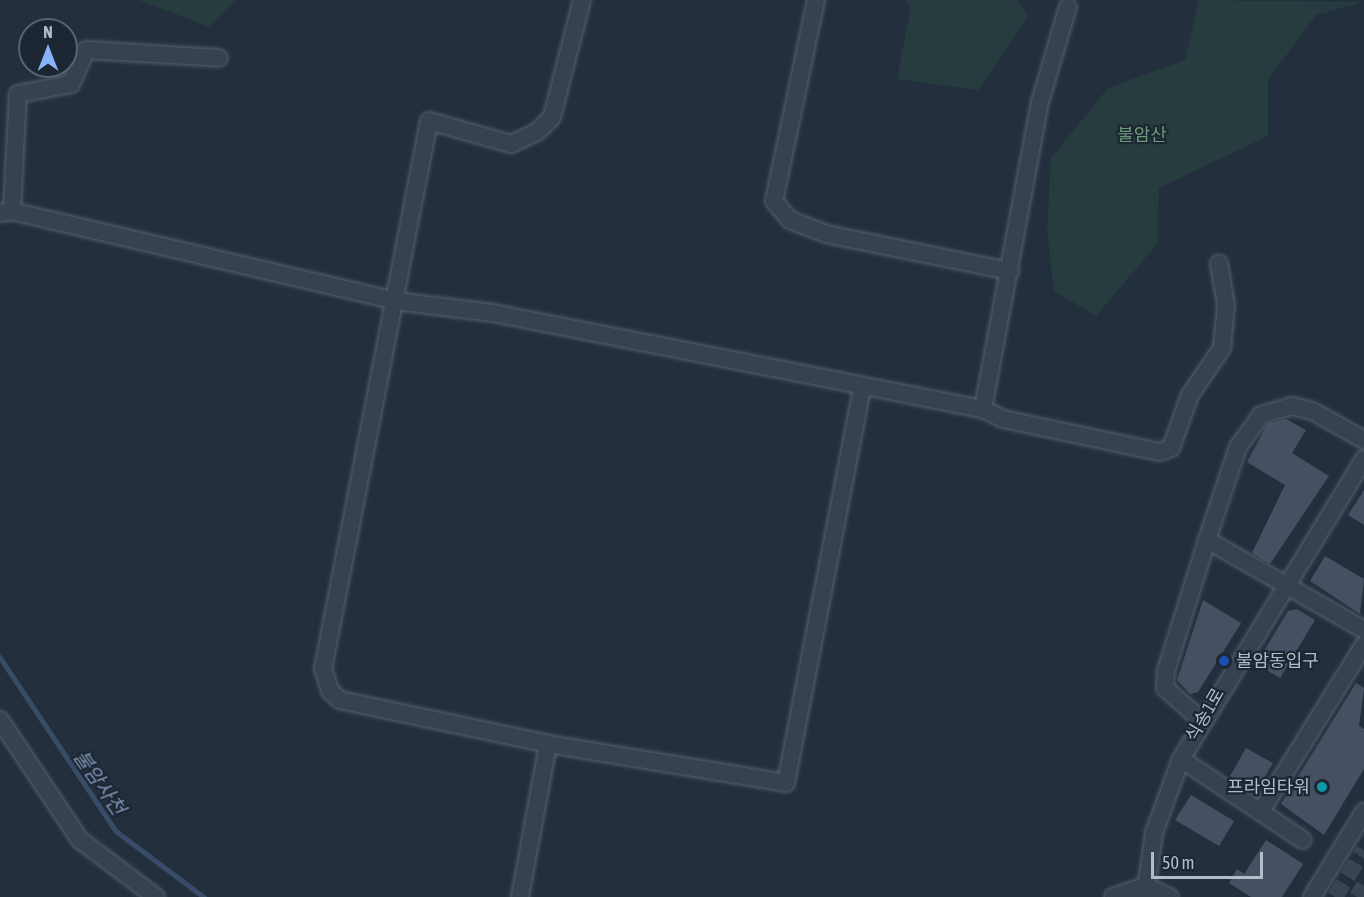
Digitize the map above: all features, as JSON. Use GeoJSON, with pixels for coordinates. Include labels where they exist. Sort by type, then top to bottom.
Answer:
{"type":"FeatureCollection","features":[{"type":"Feature","properties":{"kind":"street"},"geometry":{"type":"LineString","coordinates":[[582,0],[552,117],[537,132],[511,144],[429,121],[409,204],[395,301],[322,669],[330,691],[340,700],[548,744],[786,783],[862,388]]}},
{"type":"Feature","properties":{"kind":"street"},"geometry":{"type":"LineString","coordinates":[[816,0],[774,201],[790,220],[826,234],[1010,271]]}},
{"type":"Feature","properties":{"kind":"street"},"geometry":{"type":"LineString","coordinates":[[983,409],[1040,102],[1068,7]]}},
{"type":"Feature","properties":{"kind":"street"},"geometry":{"type":"LineString","coordinates":[[219,58],[86,50],[71,84],[18,94],[6,212],[395,301],[493,313],[862,388],[983,409],[1003,419],[1144,451],[1171,448],[1190,395],[1222,348],[1226,305],[1219,264]]}},
{"type":"Feature","properties":{"kind":"street"},"geometry":{"type":"LineString","coordinates":[[1201,720],[1165,688],[1166,671],[1238,447],[1261,415],[1292,406],[1312,411],[1364,440]]}},
{"type":"Feature","properties":{"kind":"street","name":"식송1로"},"geometry":{"type":"LineString","coordinates":[[1145,892],[1154,833],[1180,759],[1283,585],[1364,459]]}},
{"type":"Feature","properties":{"kind":"street"},"geometry":{"type":"LineString","coordinates":[[1207,540],[1364,630]]}},
{"type":"Feature","properties":{"kind":"street"},"geometry":{"type":"LineString","coordinates":[[1261,811],[1364,645]]}},
{"type":"Feature","properties":{"kind":"street"},"geometry":{"type":"LineString","coordinates":[[0,720],[80,840],[156,897]]}},
{"type":"Feature","properties":{"kind":"street"},"geometry":{"type":"LineString","coordinates":[[520,897],[548,744]]}},
{"type":"Feature","properties":{"kind":"street"},"geometry":{"type":"LineString","coordinates":[[1180,759],[1303,840]]}},
{"type":"Feature","properties":{"kind":"street"},"geometry":{"type":"LineString","coordinates":[[1312,897],[1364,812]]}},
{"type":"Feature","properties":{"kind":"street"},"geometry":{"type":"LineString","coordinates":[[1323,897],[1326,876]]}},
{"type":"Feature","properties":{"kind":"street"},"geometry":{"type":"LineString","coordinates":[[1113,897],[1145,892],[1170,897]]}},
{"type":"Feature","properties":{"kind":"green space"},"geometry":{"type":"Polygon","coordinates":[[[139,0],[236,0],[209,27],[139,0]]]}},
{"type":"Feature","properties":{"kind":"green space"},"geometry":{"type":"Polygon","coordinates":[[[905,0],[1017,0],[1028,16],[979,90],[897,79],[911,7],[905,0]]]}},
{"type":"Feature","properties":{"kind":"green space","name":"불암산"},"geometry":{"type":"Polygon","coordinates":[[[1199,0],[1364,2],[1316,15],[1268,80],[1268,136],[1159,188],[1157,244],[1096,316],[1054,291],[1047,230],[1051,158],[1108,88],[1185,60],[1199,0]]]}},
{"type":"Feature","properties":{"kind":"building"},"geometry":{"type":"Polygon","coordinates":[[[1286,419],[1306,430],[1292,453],[1329,476],[1270,564],[1252,553],[1285,485],[1247,462],[1267,424],[1286,419]]]}},
{"type":"Feature","properties":{"kind":"building"},"geometry":{"type":"Polygon","coordinates":[[[1364,490],[1364,525],[1348,515],[1364,490]]]}},
{"type":"Feature","properties":{"kind":"building"},"geometry":{"type":"Polygon","coordinates":[[[1325,556],[1364,579],[1360,614],[1310,581],[1325,556]]]}},
{"type":"Feature","properties":{"kind":"building"},"geometry":{"type":"Polygon","coordinates":[[[1203,600],[1241,623],[1198,692],[1190,694],[1177,680],[1203,600]]]}},
{"type":"Feature","properties":{"kind":"building"},"geometry":{"type":"Polygon","coordinates":[[[1297,609],[1315,620],[1280,678],[1256,664],[1288,611],[1297,609]]]}},
{"type":"Feature","properties":{"kind":"building","name":"프라임타워"},"geometry":{"type":"Polygon","coordinates":[[[1356,683],[1364,688],[1359,726],[1364,729],[1364,769],[1324,835],[1281,804],[1356,683]]]}},
{"type":"Feature","properties":{"kind":"building"},"geometry":{"type":"Polygon","coordinates":[[[1246,748],[1273,763],[1258,788],[1230,776],[1246,748]]]}},
{"type":"Feature","properties":{"kind":"building"},"geometry":{"type":"Polygon","coordinates":[[[1191,795],[1234,821],[1219,846],[1175,820],[1191,795]]]}},
{"type":"Feature","properties":{"kind":"building"},"geometry":{"type":"Polygon","coordinates":[[[1266,840],[1303,864],[1282,897],[1251,897],[1229,883],[1237,869],[1244,874],[1266,840]]]}},
{"type":"Feature","properties":{"kind":"waterway","name":"불암사천"},"geometry":{"type":"LineString","coordinates":[[0,657],[116,831],[204,897]]}},
{"type":"Feature","properties":{"kind":"tunnel"},"geometry":{"type":"LineString","coordinates":[[1335,897],[1364,850]]}},
{"type":"Feature","properties":{"kind":"tunnel"},"geometry":{"type":"LineString","coordinates":[[1357,897],[1364,886]]}},
{"type":"Feature","properties":{"kind":"place","name":"불암동입구"},"geometry":{"type":"Point","coordinates":[1224,661]}},
{"type":"Feature","properties":{"kind":"place","name":"프라임타워"},"geometry":{"type":"Point","coordinates":[1322,787]}}]}
